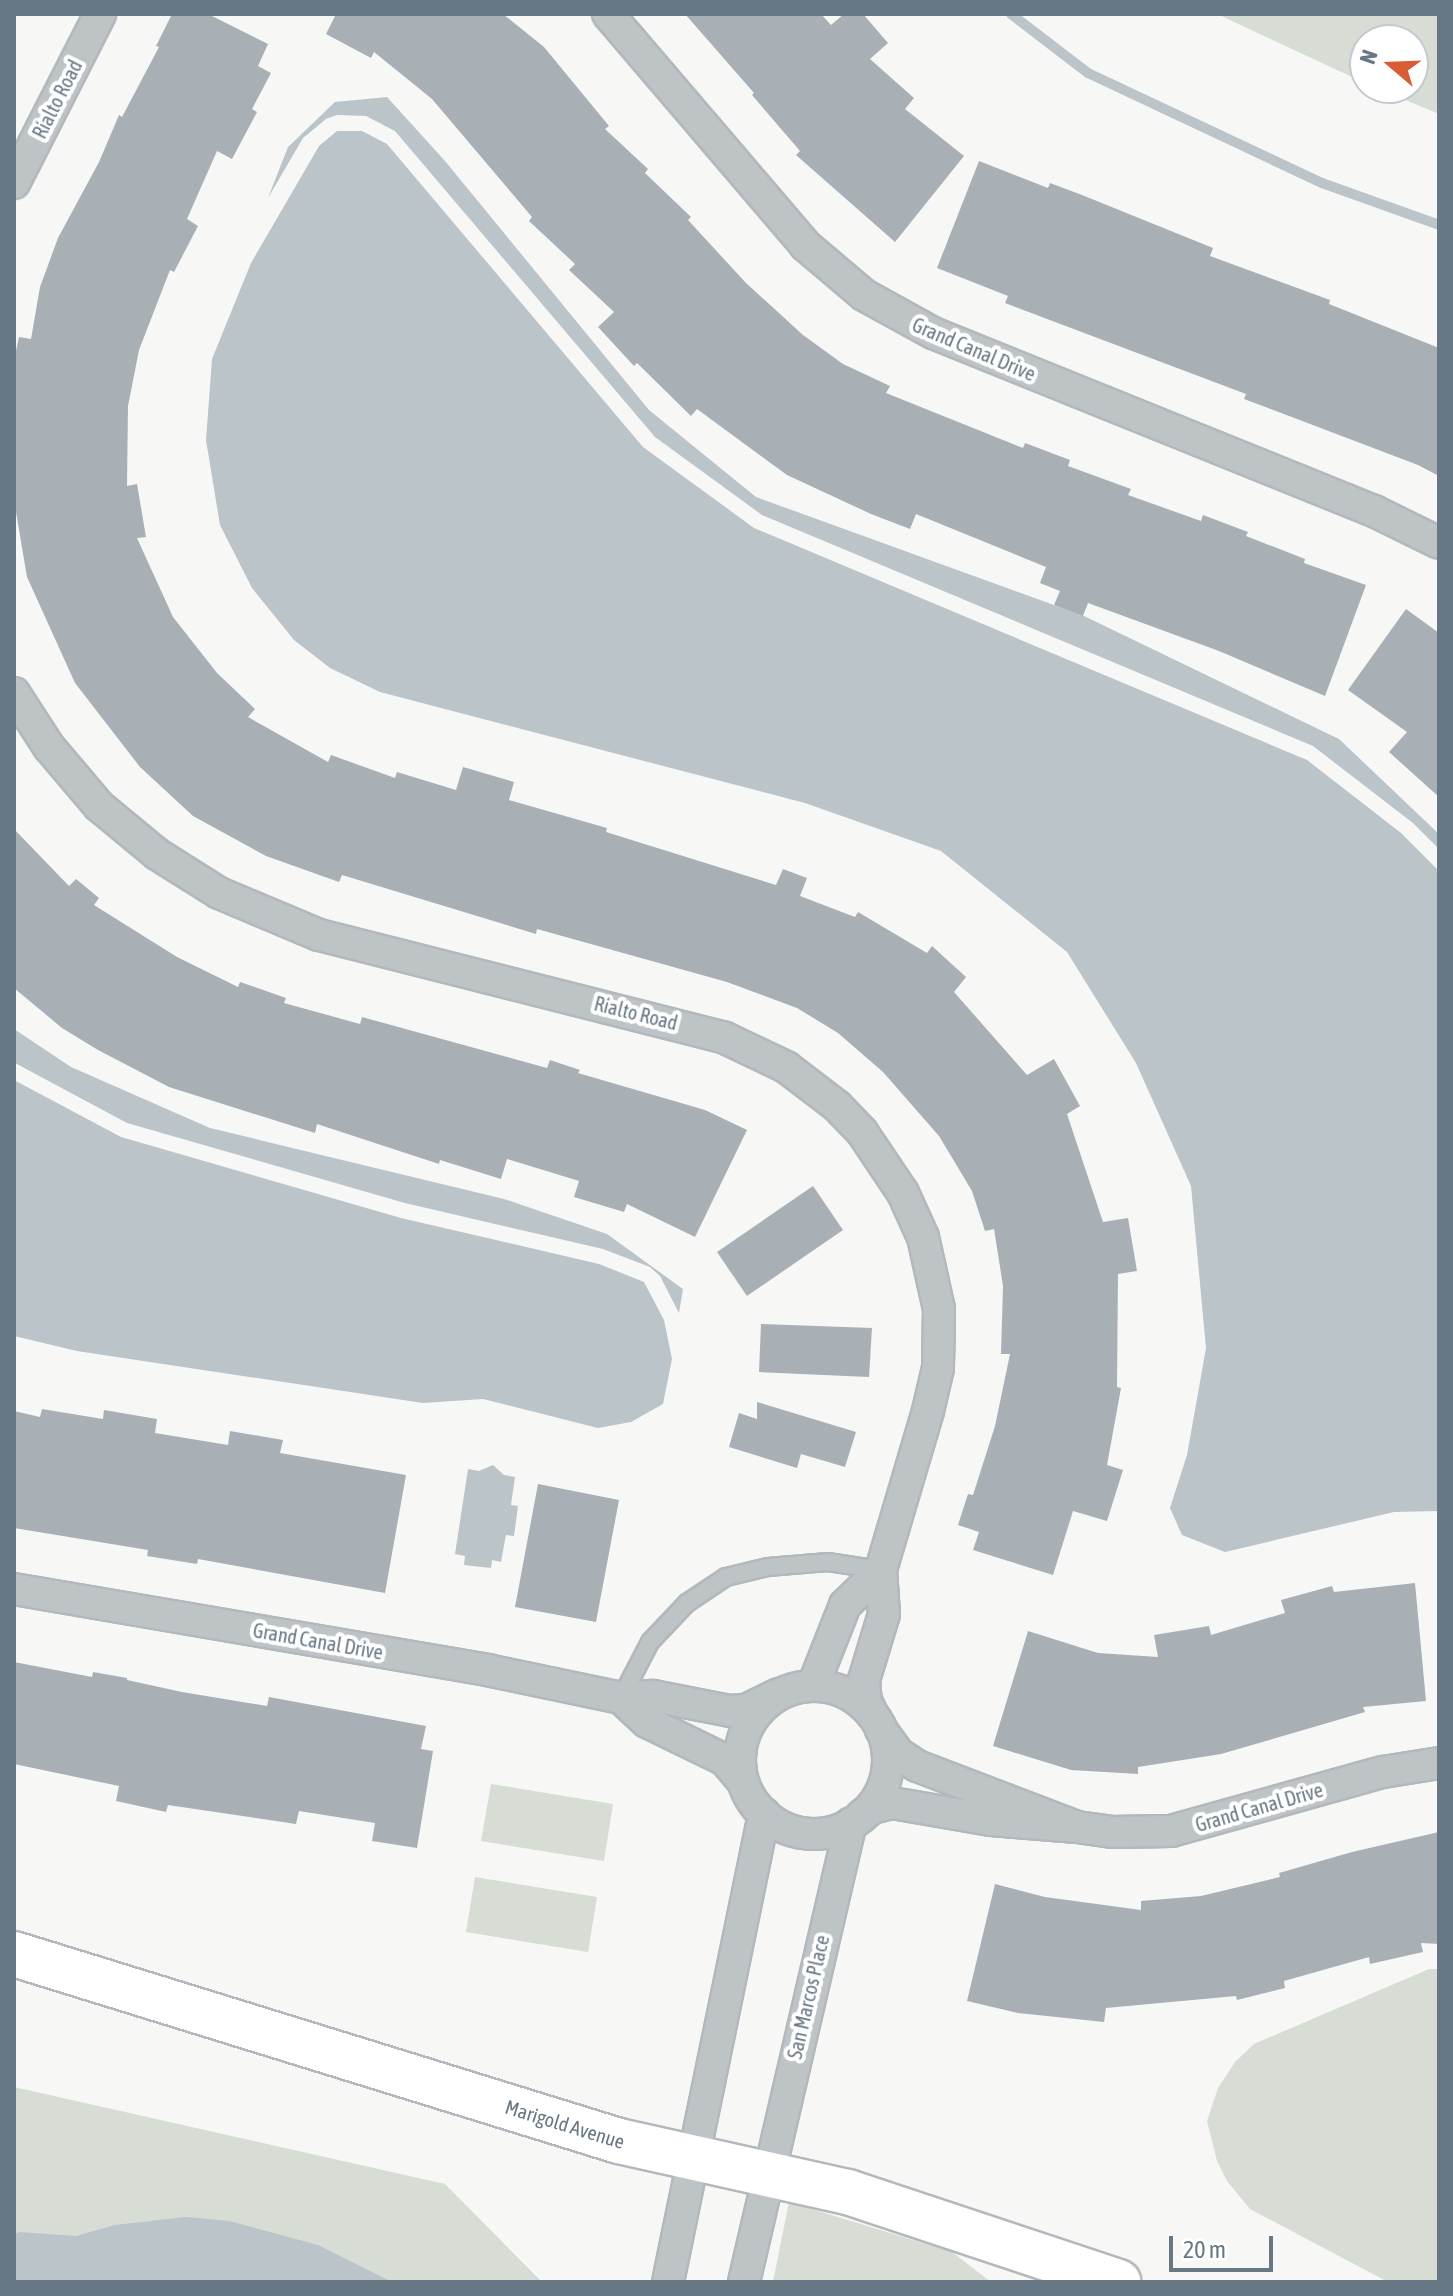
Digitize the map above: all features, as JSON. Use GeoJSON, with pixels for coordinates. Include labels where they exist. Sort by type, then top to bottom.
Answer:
{"type":"FeatureCollection","features":[{"type":"Feature","properties":{"kind":"main road","name":"Marigold Avenue"},"geometry":{"type":"LineString","coordinates":[[14,1954],[619,2141],[767,2171],[950,2223],[1118,2282]]}},
{"type":"Feature","properties":{"kind":"street","name":"Rialto Road"},"geometry":{"type":"LineString","coordinates":[[14,183],[100,14]]}},
{"type":"Feature","properties":{"kind":"street","name":"Grand Canal Drive"},"geometry":{"type":"LineString","coordinates":[[608,14],[805,245],[864,295],[933,333],[1374,511],[1439,543]]}},
{"type":"Feature","properties":{"kind":"street","name":"Rialto Road"},"geometry":{"type":"LineString","coordinates":[[14,693],[49,747],[99,806],[157,854],[229,899],[319,935],[723,1037],[786,1067],[837,1106],[869,1142],[903,1193],[923,1237],[939,1309],[938,1368],[881,1570],[884,1614],[864,1680],[866,1701],[876,1721]]}},
{"type":"Feature","properties":{"kind":"street","name":"Rialto Road"},"geometry":{"type":"LineString","coordinates":[[813,1686],[845,1605],[881,1570]]}},
{"type":"Feature","properties":{"kind":"street","name":"Grand Canal Drive"},"geometry":{"type":"LineString","coordinates":[[14,1589],[487,1670],[621,1698],[653,1696],[730,1711],[746,1710],[779,1694]]}},
{"type":"Feature","properties":{"kind":"street"},"geometry":{"type":"LineString","coordinates":[[856,1819],[826,1833],[807,1834],[788,1830],[764,1814],[753,1803],[742,1780],[740,1755],[745,1730],[759,1709],[779,1694],[813,1686],[842,1691],[876,1721]]}},
{"type":"Feature","properties":{"kind":"street","name":"Grand Canal Drive"},"geometry":{"type":"LineString","coordinates":[[621,1698],[647,1722],[725,1760],[742,1780]]}},
{"type":"Feature","properties":{"kind":"street","name":"Grand Canal Drive"},"geometry":{"type":"LineString","coordinates":[[876,1721],[898,1753],[917,1766],[1077,1827]]}},
{"type":"Feature","properties":{"kind":"street","name":"San Marcos Place"},"geometry":{"type":"LineString","coordinates":[[744,2282],[767,2171],[856,1819],[884,1783],[886,1745],[876,1721]]}},
{"type":"Feature","properties":{"kind":"street","name":"Grand Canal Drive"},"geometry":{"type":"LineString","coordinates":[[856,1819],[872,1808],[892,1803],[991,1820],[1112,1832],[1171,1831],[1383,1772],[1439,1763]]}},
{"type":"Feature","properties":{"kind":"street"},"geometry":{"type":"LineString","coordinates":[[668,2282],[764,1814]]}},
{"type":"Feature","properties":{"kind":"lane"},"geometry":{"type":"LineString","coordinates":[[621,1698],[650,1642],[687,1603],[726,1577],[768,1567],[828,1562],[881,1570]]}},
{"type":"Feature","properties":{"kind":"shaded area"},"geometry":{"type":"Polygon","coordinates":[[[1217,14],[1439,14],[1439,114],[1415,104],[1429,104],[1429,24],[1349,24],[1349,76],[1217,14]]]}},
{"type":"Feature","properties":{"kind":"shaded area"},"geometry":{"type":"Polygon","coordinates":[[[387,97],[445,161],[649,410],[756,497],[1084,616],[1339,739],[1439,834],[1439,849],[1413,823],[1313,746],[762,515],[655,437],[395,131],[366,116],[337,115],[326,119],[303,138],[268,198],[288,147],[335,102],[387,97]]]}},
{"type":"Feature","properties":{"kind":"shaded area"},"geometry":{"type":"Polygon","coordinates":[[[337,131],[362,131],[387,144],[643,447],[754,528],[1307,760],[1401,833],[1439,871],[1439,1511],[1394,1512],[1225,1552],[1182,1535],[1170,1508],[1187,1455],[1206,1348],[1191,1186],[1136,1063],[1067,952],[941,851],[805,803],[380,692],[330,668],[294,640],[252,588],[220,525],[206,440],[212,359],[251,263],[319,146],[337,131]]]}},
{"type":"Feature","properties":{"kind":"shaded area"},"geometry":{"type":"Polygon","coordinates":[[[14,1029],[71,1067],[210,1128],[504,1199],[607,1234],[683,1289],[679,1313],[660,1276],[650,1267],[603,1249],[405,1203],[127,1123],[15,1063],[14,1029]]]}},
{"type":"Feature","properties":{"kind":"shaded area"},"geometry":{"type":"Polygon","coordinates":[[[14,1080],[121,1137],[401,1218],[599,1264],[644,1282],[664,1320],[672,1359],[663,1404],[631,1422],[598,1428],[483,1399],[423,1403],[77,1351],[14,1336],[14,1080]]]}},
{"type":"Feature","properties":{"kind":"shaded area"},"geometry":{"type":"Polygon","coordinates":[[[493,1465],[504,1475],[515,1477],[511,1505],[518,1506],[514,1536],[506,1535],[501,1562],[492,1560],[491,1568],[464,1565],[465,1556],[455,1554],[468,1469],[479,1471],[493,1465]]]}},
{"type":"Feature","properties":{"kind":"shaded area"},"geometry":{"type":"Polygon","coordinates":[[[491,1784],[613,1804],[604,1861],[481,1841],[491,1784]]]}},
{"type":"Feature","properties":{"kind":"shaded area"},"geometry":{"type":"Polygon","coordinates":[[[475,1877],[597,1897],[588,1952],[466,1932],[475,1877]]]}},
{"type":"Feature","properties":{"kind":"shaded area"},"geometry":{"type":"Polygon","coordinates":[[[1429,1969],[1439,1969],[1439,2282],[1388,2282],[1250,2209],[1227,2181],[1217,2161],[1207,2121],[1218,2088],[1235,2062],[1254,2044],[1429,1969]]]}},
{"type":"Feature","properties":{"kind":"shaded area"},"geometry":{"type":"Polygon","coordinates":[[[14,2087],[445,2184],[542,2282],[14,2282],[14,2087]]]}},
{"type":"Feature","properties":{"kind":"shaded area"},"geometry":{"type":"Polygon","coordinates":[[[789,2202],[952,2252],[991,2282],[773,2282],[789,2202]]]}},
{"type":"Feature","properties":{"kind":"shaded area"},"geometry":{"type":"Polygon","coordinates":[[[186,2217],[229,2221],[318,2245],[392,2282],[14,2282],[14,2234],[76,2236],[115,2225],[186,2217]]]}},
{"type":"Feature","properties":{"kind":"building"},"geometry":{"type":"Polygon","coordinates":[[[172,14],[208,14],[268,44],[258,66],[271,73],[252,109],[257,112],[232,159],[217,151],[187,219],[198,226],[174,272],[170,270],[139,350],[128,406],[127,486],[137,484],[146,537],[137,538],[173,617],[217,673],[255,709],[248,717],[328,762],[331,755],[395,778],[397,772],[456,790],[463,767],[514,782],[509,800],[607,828],[606,832],[776,885],[783,869],[807,878],[800,896],[855,917],[858,912],[927,953],[932,946],[966,977],[954,992],[1027,1075],[1054,1059],[1080,1106],[1067,1114],[1103,1222],[1128,1218],[1137,1271],[1118,1274],[1117,1387],[1121,1388],[1107,1465],[1123,1470],[1107,1521],[1073,1511],[1053,1575],[973,1550],[979,1532],[958,1525],[968,1494],[973,1495],[995,1426],[1010,1354],[1001,1354],[1003,1286],[994,1229],[985,1231],[972,1191],[939,1136],[883,1072],[838,1033],[797,1008],[727,982],[537,929],[536,934],[342,875],[339,882],[266,856],[193,816],[140,767],[75,683],[27,577],[14,500],[14,360],[19,337],[31,339],[40,287],[58,238],[99,162],[119,115],[122,117],[159,47],[156,46],[172,14]]]}},
{"type":"Feature","properties":{"kind":"building"},"geometry":{"type":"Polygon","coordinates":[[[336,14],[503,14],[544,47],[609,126],[605,129],[648,169],[645,173],[691,217],[688,220],[746,283],[803,335],[843,364],[890,386],[886,393],[1023,448],[1025,443],[1070,460],[1068,466],[1131,489],[1128,495],[1201,521],[1203,515],[1248,532],[1246,536],[1305,559],[1304,563],[1366,585],[1325,696],[1219,651],[1088,603],[1083,616],[1054,605],[1060,591],[1040,583],[1046,567],[916,514],[910,529],[871,514],[787,475],[697,409],[691,416],[637,363],[634,366],[598,327],[614,312],[569,270],[575,264],[529,221],[532,217],[432,99],[374,52],[371,58],[326,34],[336,14]]]}},
{"type":"Feature","properties":{"kind":"building"},"geometry":{"type":"Polygon","coordinates":[[[685,14],[821,14],[831,25],[844,14],[863,14],[888,43],[870,59],[914,98],[905,109],[964,156],[895,242],[796,155],[800,151],[685,14]]]}},
{"type":"Feature","properties":{"kind":"building"},"geometry":{"type":"Polygon","coordinates":[[[979,161],[1048,188],[1050,183],[1213,248],[1210,256],[1330,300],[1329,304],[1439,348],[1439,476],[1418,465],[1244,399],[1246,394],[1005,303],[1008,296],[937,268],[979,161]]]}},
{"type":"Feature","properties":{"kind":"building"},"geometry":{"type":"Polygon","coordinates":[[[1406,609],[1439,633],[1439,797],[1389,752],[1407,732],[1348,690],[1406,609]]]}},
{"type":"Feature","properties":{"kind":"building"},"geometry":{"type":"Polygon","coordinates":[[[14,829],[69,886],[76,879],[99,898],[94,905],[177,957],[238,987],[240,982],[286,998],[284,1003],[360,1024],[362,1017],[547,1068],[550,1060],[580,1070],[578,1073],[705,1110],[747,1130],[695,1237],[627,1204],[624,1212],[574,1197],[579,1181],[507,1159],[501,1179],[440,1160],[439,1164],[317,1124],[315,1133],[169,1087],[98,1050],[62,1028],[14,988],[14,829]]]}},
{"type":"Feature","properties":{"kind":"building"},"geometry":{"type":"Polygon","coordinates":[[[813,1186],[843,1230],[747,1296],[717,1252],[813,1186]]]}},
{"type":"Feature","properties":{"kind":"building"},"geometry":{"type":"Polygon","coordinates":[[[761,1324],[872,1328],[869,1377],[759,1372],[761,1324]]]}},
{"type":"Feature","properties":{"kind":"building"},"geometry":{"type":"Polygon","coordinates":[[[757,1402],[856,1432],[845,1467],[801,1454],[797,1468],[729,1447],[739,1413],[757,1419],[757,1402]]]}},
{"type":"Feature","properties":{"kind":"building"},"geometry":{"type":"Polygon","coordinates":[[[42,1409],[103,1419],[104,1410],[157,1419],[155,1433],[228,1445],[230,1431],[283,1440],[280,1453],[406,1475],[385,1593],[198,1559],[197,1564],[147,1556],[148,1550],[14,1528],[14,1411],[40,1417],[42,1409]]]}},
{"type":"Feature","properties":{"kind":"building"},"geometry":{"type":"Polygon","coordinates":[[[538,1484],[619,1500],[596,1622],[515,1607],[538,1484]]]}},
{"type":"Feature","properties":{"kind":"building"},"geometry":{"type":"Polygon","coordinates":[[[1415,1583],[1426,1701],[1363,1707],[1365,1712],[1221,1754],[1138,1767],[1138,1774],[1071,1770],[993,1746],[1028,1631],[1098,1653],[1158,1657],[1154,1635],[1209,1626],[1211,1635],[1285,1613],[1281,1600],[1332,1586],[1334,1592],[1415,1583]]]}},
{"type":"Feature","properties":{"kind":"building"},"geometry":{"type":"Polygon","coordinates":[[[14,1662],[92,1677],[93,1672],[182,1692],[267,1706],[269,1697],[426,1726],[421,1749],[433,1751],[417,1848],[372,1841],[375,1823],[299,1811],[296,1824],[168,1805],[166,1812],[116,1801],[119,1786],[14,1764],[14,1662]]]}},
{"type":"Feature","properties":{"kind":"building"},"geometry":{"type":"Polygon","coordinates":[[[1439,1832],[1439,1944],[1421,1943],[1423,1952],[1370,1964],[1369,1957],[1284,1981],[1285,1988],[1237,2000],[1236,1996],[1106,2008],[1104,2022],[1018,2013],[967,2001],[995,1884],[1045,1897],[1141,1910],[1141,1901],[1201,1896],[1280,1877],[1279,1873],[1352,1852],[1439,1832]]]}},
{"type":"Feature","properties":{"kind":"waterway"},"geometry":{"type":"LineString","coordinates":[[1011,14],[1088,73],[1322,183],[1439,225]]}}]}
